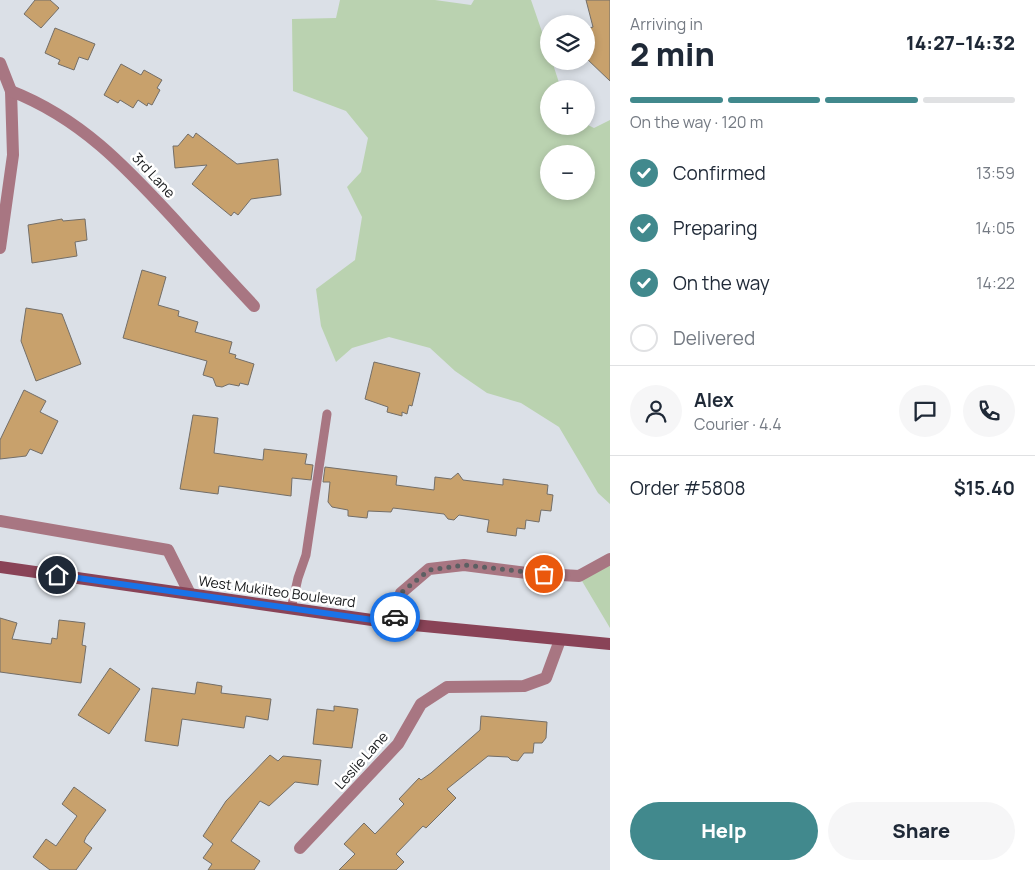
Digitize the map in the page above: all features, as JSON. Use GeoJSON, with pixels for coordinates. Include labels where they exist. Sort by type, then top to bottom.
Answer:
{"type":"FeatureCollection","features":[{"type":"Feature","properties":{"kind":"main road","name":"West Mukilteo Boulevard"},"geometry":{"type":"LineString","coordinates":[[0,567],[394,623],[610,644]]}},
{"type":"Feature","properties":{"kind":"street"},"geometry":{"type":"LineString","coordinates":[[0,63],[10,91],[13,155],[0,248]]}},
{"type":"Feature","properties":{"kind":"street","name":"3rd Lane"},"geometry":{"type":"LineString","coordinates":[[10,91],[40,102],[68,120],[119,159],[254,306]]}},
{"type":"Feature","properties":{"kind":"street"},"geometry":{"type":"LineString","coordinates":[[0,521],[168,550],[190,594]]}},
{"type":"Feature","properties":{"kind":"street"},"geometry":{"type":"LineString","coordinates":[[394,623],[401,593],[429,570],[464,565],[527,573],[579,576],[610,559]]}},
{"type":"Feature","properties":{"kind":"street","name":"Leslie Lane"},"geometry":{"type":"LineString","coordinates":[[300,848],[398,744],[421,704],[447,687],[524,686],[546,678],[560,640]]}},
{"type":"Feature","properties":{"kind":"lane"},"geometry":{"type":"LineString","coordinates":[[291,608],[306,554],[327,414]]}},
{"type":"Feature","properties":{"kind":"green space"},"geometry":{"type":"Polygon","coordinates":[[[340,0],[435,0],[471,5],[474,0],[531,0],[540,26],[540,70],[555,70],[558,80],[540,80],[540,135],[595,135],[595,128],[610,120],[610,504],[598,493],[559,427],[521,403],[487,393],[455,371],[430,348],[389,337],[352,348],[336,362],[321,326],[316,289],[355,260],[362,217],[347,187],[361,172],[368,138],[346,111],[293,91],[292,19],[336,18],[340,0]]]}},
{"type":"Feature","properties":{"kind":"green space"},"geometry":{"type":"Polygon","coordinates":[[[610,564],[610,628],[579,576],[610,564]]]}},
{"type":"Feature","properties":{"kind":"building"},"geometry":{"type":"Polygon","coordinates":[[[35,0],[50,0],[59,8],[41,28],[24,14],[35,0]]]}},
{"type":"Feature","properties":{"kind":"building"},"geometry":{"type":"Polygon","coordinates":[[[586,0],[610,0],[610,81],[595,67],[595,15],[590,15],[586,0]]]}},
{"type":"Feature","properties":{"kind":"building"},"geometry":{"type":"Polygon","coordinates":[[[55,28],[95,44],[88,60],[79,57],[74,70],[58,64],[60,60],[45,53],[55,28]]]}},
{"type":"Feature","properties":{"kind":"building"},"geometry":{"type":"Polygon","coordinates":[[[121,64],[141,75],[144,70],[162,80],[157,88],[160,90],[152,105],[148,103],[147,106],[138,100],[133,108],[120,100],[118,103],[104,95],[121,64]]]}},
{"type":"Feature","properties":{"kind":"building"},"geometry":{"type":"Polygon","coordinates":[[[196,133],[237,164],[278,159],[281,195],[251,199],[238,215],[234,212],[231,216],[192,184],[207,165],[175,168],[173,146],[178,146],[188,134],[193,138],[196,133]]]}},
{"type":"Feature","properties":{"kind":"building"},"geometry":{"type":"Polygon","coordinates":[[[62,219],[63,221],[85,219],[87,240],[75,242],[77,256],[32,263],[28,225],[62,219]]]}},
{"type":"Feature","properties":{"kind":"building"},"geometry":{"type":"Polygon","coordinates":[[[142,270],[166,277],[158,305],[179,311],[178,316],[198,322],[195,332],[232,342],[229,353],[236,355],[235,358],[254,364],[248,385],[240,383],[239,386],[229,384],[222,387],[216,386],[213,378],[203,375],[207,361],[123,338],[142,270]]]}},
{"type":"Feature","properties":{"kind":"building"},"geometry":{"type":"Polygon","coordinates":[[[26,308],[62,314],[81,364],[36,381],[21,341],[26,308]]]}},
{"type":"Feature","properties":{"kind":"building"},"geometry":{"type":"Polygon","coordinates":[[[374,362],[420,373],[412,406],[409,405],[407,414],[402,412],[402,416],[387,412],[388,407],[365,399],[374,362]]]}},
{"type":"Feature","properties":{"kind":"building"},"geometry":{"type":"Polygon","coordinates":[[[24,390],[46,401],[40,412],[58,421],[42,454],[30,449],[26,456],[0,459],[0,440],[24,390]]]}},
{"type":"Feature","properties":{"kind":"building"},"geometry":{"type":"Polygon","coordinates":[[[193,415],[218,418],[214,453],[263,460],[264,449],[307,454],[305,464],[313,465],[311,480],[292,478],[291,496],[219,486],[218,494],[180,489],[193,415]]]}},
{"type":"Feature","properties":{"kind":"building"},"geometry":{"type":"Polygon","coordinates":[[[325,467],[397,476],[396,485],[434,490],[435,477],[451,479],[458,473],[463,480],[503,485],[503,479],[548,485],[547,494],[553,495],[551,511],[541,510],[539,522],[526,520],[525,529],[517,528],[516,536],[487,532],[489,520],[459,515],[454,520],[448,519],[444,514],[393,508],[391,512],[368,511],[367,518],[348,516],[348,510],[332,507],[328,502],[330,482],[323,482],[325,467]]]}},
{"type":"Feature","properties":{"kind":"building"},"geometry":{"type":"Polygon","coordinates":[[[0,618],[17,623],[12,639],[51,644],[52,638],[57,639],[59,620],[85,623],[82,645],[86,646],[81,683],[0,672],[0,618]]]}},
{"type":"Feature","properties":{"kind":"building"},"geometry":{"type":"Polygon","coordinates":[[[110,668],[140,689],[109,734],[78,715],[110,668]]]}},
{"type":"Feature","properties":{"kind":"building"},"geometry":{"type":"Polygon","coordinates":[[[197,682],[222,686],[221,693],[271,699],[268,720],[246,716],[244,728],[182,719],[178,746],[145,741],[152,688],[195,694],[197,682]]]}},
{"type":"Feature","properties":{"kind":"building"},"geometry":{"type":"Polygon","coordinates":[[[334,706],[358,709],[352,748],[313,744],[317,709],[334,711],[334,706]]]}},
{"type":"Feature","properties":{"kind":"building"},"geometry":{"type":"Polygon","coordinates":[[[481,716],[547,722],[546,738],[542,743],[534,743],[533,753],[524,753],[518,761],[511,760],[508,757],[488,756],[447,789],[456,798],[426,828],[423,826],[396,854],[404,862],[396,870],[339,870],[355,854],[344,844],[364,823],[375,834],[404,804],[399,799],[419,778],[421,780],[431,773],[480,730],[481,716]]]}},
{"type":"Feature","properties":{"kind":"building"},"geometry":{"type":"Polygon","coordinates":[[[270,755],[278,761],[283,756],[321,760],[318,785],[295,782],[269,806],[260,801],[231,841],[260,861],[254,870],[208,870],[212,864],[203,858],[213,844],[203,836],[226,801],[270,755]]]}},
{"type":"Feature","properties":{"kind":"building"},"geometry":{"type":"Polygon","coordinates":[[[74,787],[106,810],[86,837],[84,842],[92,848],[76,870],[50,870],[33,857],[46,839],[56,846],[77,816],[62,804],[74,787]]]}},
{"type":"Feature","properties":{"kind":"way so far"},"geometry":{"type":"LineString","coordinates":[[395,617],[401,593],[429,570],[464,565],[544,574]]}},
{"type":"Feature","properties":{"kind":"route"},"geometry":{"type":"LineString","coordinates":[[57,575],[394,623],[395,617]]}}]}
